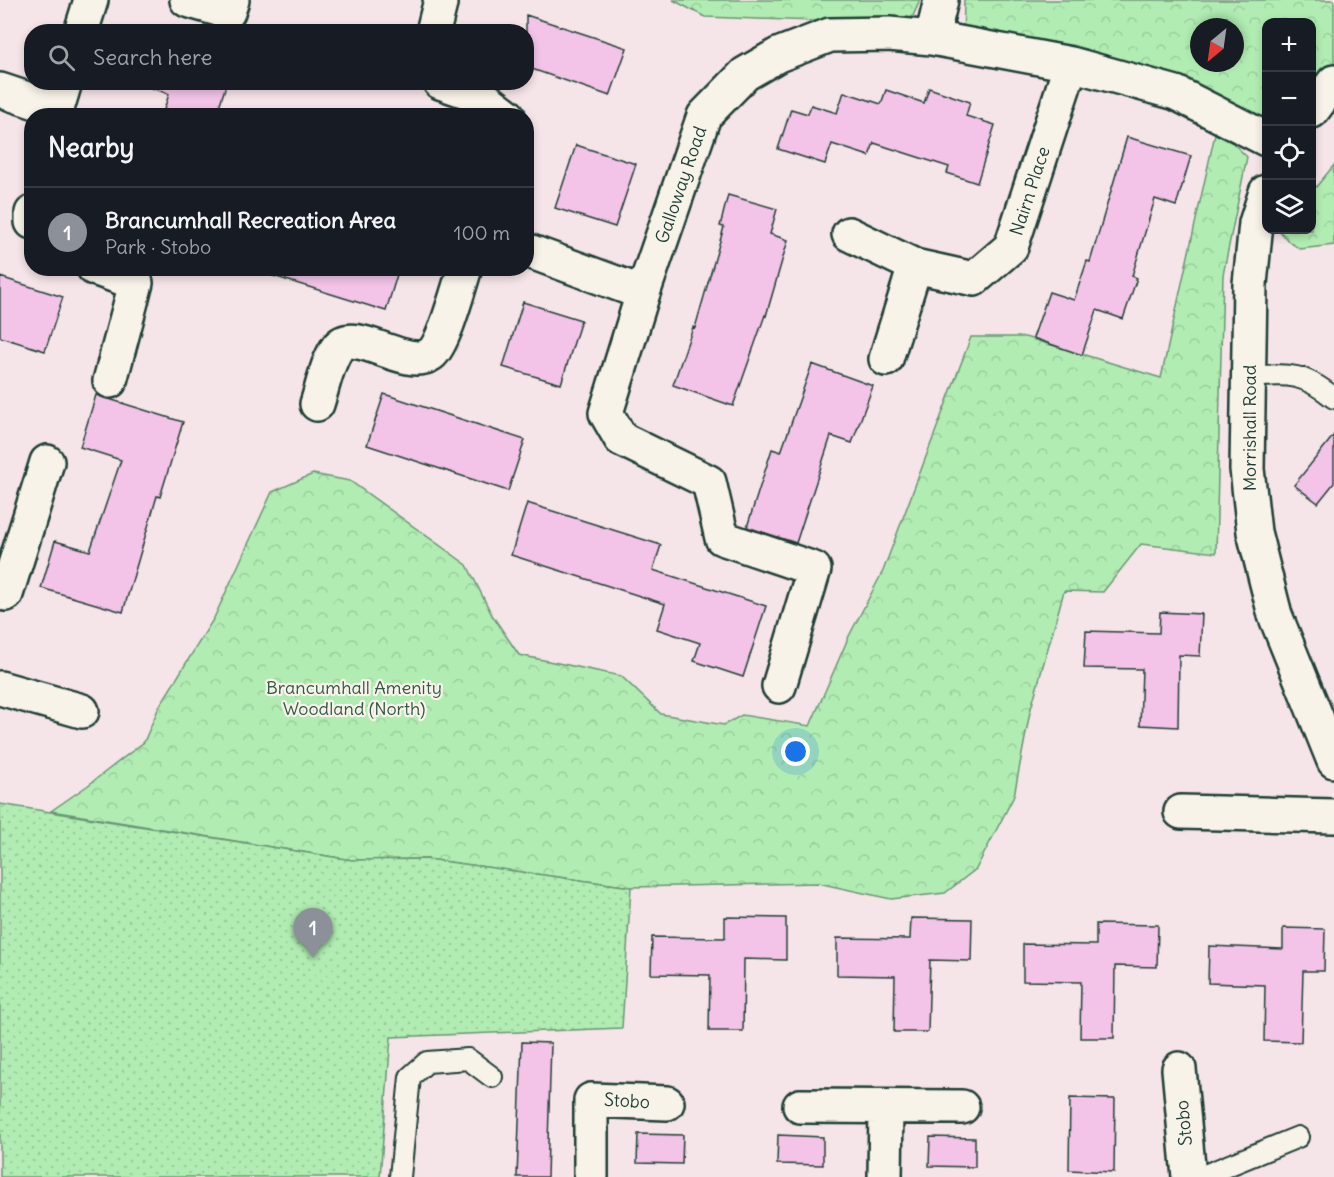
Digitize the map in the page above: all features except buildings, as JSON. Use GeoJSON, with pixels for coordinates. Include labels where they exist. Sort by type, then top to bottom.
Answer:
{"type":"FeatureCollection","features":[{"type":"Feature","properties":{"kind":"street"},"geometry":{"type":"LineString","coordinates":[[84,24],[91,0]]}},
{"type":"Feature","properties":{"kind":"street"},"geometry":{"type":"LineString","coordinates":[[187,0],[228,12],[232,0]]}},
{"type":"Feature","properties":{"kind":"street"},"geometry":{"type":"LineString","coordinates":[[932,38],[941,0]]}},
{"type":"Feature","properties":{"kind":"street","name":"Galloway Road"},"geometry":{"type":"LineString","coordinates":[[779,686],[814,569],[722,538],[709,482],[621,440],[606,414],[643,293],[704,116],[745,74],[778,55],[830,35],[889,34],[932,38],[1071,64],[1176,93],[1262,137]]}},
{"type":"Feature","properties":{"kind":"street","name":"Nairn Place"},"geometry":{"type":"LineString","coordinates":[[849,234],[915,266],[974,279],[1011,247],[1071,64]]}},
{"type":"Feature","properties":{"kind":"street"},"geometry":{"type":"LineString","coordinates":[[1316,105],[1334,82]]}},
{"type":"Feature","properties":{"kind":"street"},"geometry":{"type":"LineString","coordinates":[[0,90],[60,102]]}},
{"type":"Feature","properties":{"kind":"street"},"geometry":{"type":"LineString","coordinates":[[463,90],[483,97],[497,108]]}},
{"type":"Feature","properties":{"kind":"street","name":"Morrishall Road"},"geometry":{"type":"LineString","coordinates":[[1262,204],[1256,223],[1250,284],[1247,469],[1254,532],[1275,615],[1332,752]]}},
{"type":"Feature","properties":{"kind":"street"},"geometry":{"type":"LineString","coordinates":[[534,253],[643,293]]}},
{"type":"Feature","properties":{"kind":"street"},"geometry":{"type":"LineString","coordinates":[[886,359],[915,266]]}},
{"type":"Feature","properties":{"kind":"street"},"geometry":{"type":"LineString","coordinates":[[110,381],[136,283],[116,276]]}},
{"type":"Feature","properties":{"kind":"street"},"geometry":{"type":"LineString","coordinates":[[316,404],[334,356],[340,345],[348,341],[359,342],[401,356],[421,358],[431,354],[439,343],[462,276]]}},
{"type":"Feature","properties":{"kind":"street"},"geometry":{"type":"LineString","coordinates":[[2,600],[47,462]]}},
{"type":"Feature","properties":{"kind":"street"},"geometry":{"type":"LineString","coordinates":[[0,688],[82,711]]}},
{"type":"Feature","properties":{"kind":"street"},"geometry":{"type":"LineString","coordinates":[[1181,812],[1334,816]]}},
{"type":"Feature","properties":{"kind":"street","name":"Stobo"},"geometry":{"type":"LineString","coordinates":[[1179,1068],[1189,1177]]}},
{"type":"Feature","properties":{"kind":"street","name":"Stobo"},"geometry":{"type":"LineString","coordinates":[[591,1177],[591,1100],[667,1103]]}},
{"type":"Feature","properties":{"kind":"street"},"geometry":{"type":"LineString","coordinates":[[800,1106],[962,1107]]}},
{"type":"Feature","properties":{"kind":"street"},"geometry":{"type":"LineString","coordinates":[[885,1177],[886,1107]]}},
{"type":"Feature","properties":{"kind":"lane"},"geometry":{"type":"LineString","coordinates":[[1250,376],[1284,374],[1300,377],[1314,382],[1334,398]]}},
{"type":"Feature","properties":{"kind":"lane"},"geometry":{"type":"LineString","coordinates":[[400,1177],[410,1077],[427,1062],[468,1059],[492,1077]]}},
{"type":"Feature","properties":{"kind":"lane"},"geometry":{"type":"LineString","coordinates":[[1200,1177],[1298,1137]]}},
{"type":"Feature","properties":{"kind":"green space"},"geometry":{"type":"Polygon","coordinates":[[[673,0],[920,0],[913,16],[889,34],[841,22],[705,17],[673,0]]]}},
{"type":"Feature","properties":{"kind":"green space"},"geometry":{"type":"Polygon","coordinates":[[[964,0],[1334,0],[1334,82],[1316,106],[1316,18],[1262,18],[1262,137],[1176,93],[963,43],[964,0]]]}},
{"type":"Feature","properties":{"kind":"green space","name":"Brancumhall Amenity Woodland (North)"},"geometry":{"type":"Polygon","coordinates":[[[1215,134],[1233,143],[1247,157],[1223,275],[1216,553],[1141,544],[1103,592],[1064,591],[1030,712],[1014,796],[976,869],[945,893],[891,899],[818,883],[631,887],[427,859],[352,860],[51,811],[144,742],[159,707],[214,618],[272,492],[313,474],[350,481],[467,565],[492,615],[519,655],[621,676],[661,714],[724,725],[742,715],[810,726],[849,636],[883,571],[971,337],[1025,337],[1161,378],[1215,134]]]}},
{"type":"Feature","properties":{"kind":"green space"},"geometry":{"type":"Polygon","coordinates":[[[1334,165],[1334,245],[1300,249],[1282,234],[1316,234],[1316,187],[1334,165]]]}},
{"type":"Feature","properties":{"kind":"green space"},"geometry":{"type":"Polygon","coordinates":[[[0,804],[352,860],[427,859],[631,887],[622,1028],[391,1037],[380,1177],[0,1177],[0,804]]]}},
{"type":"Feature","properties":{"kind":"place","name":"Brancumhall Recreation Area"},"geometry":{"type":"Point","coordinates":[313,958]}}]}
